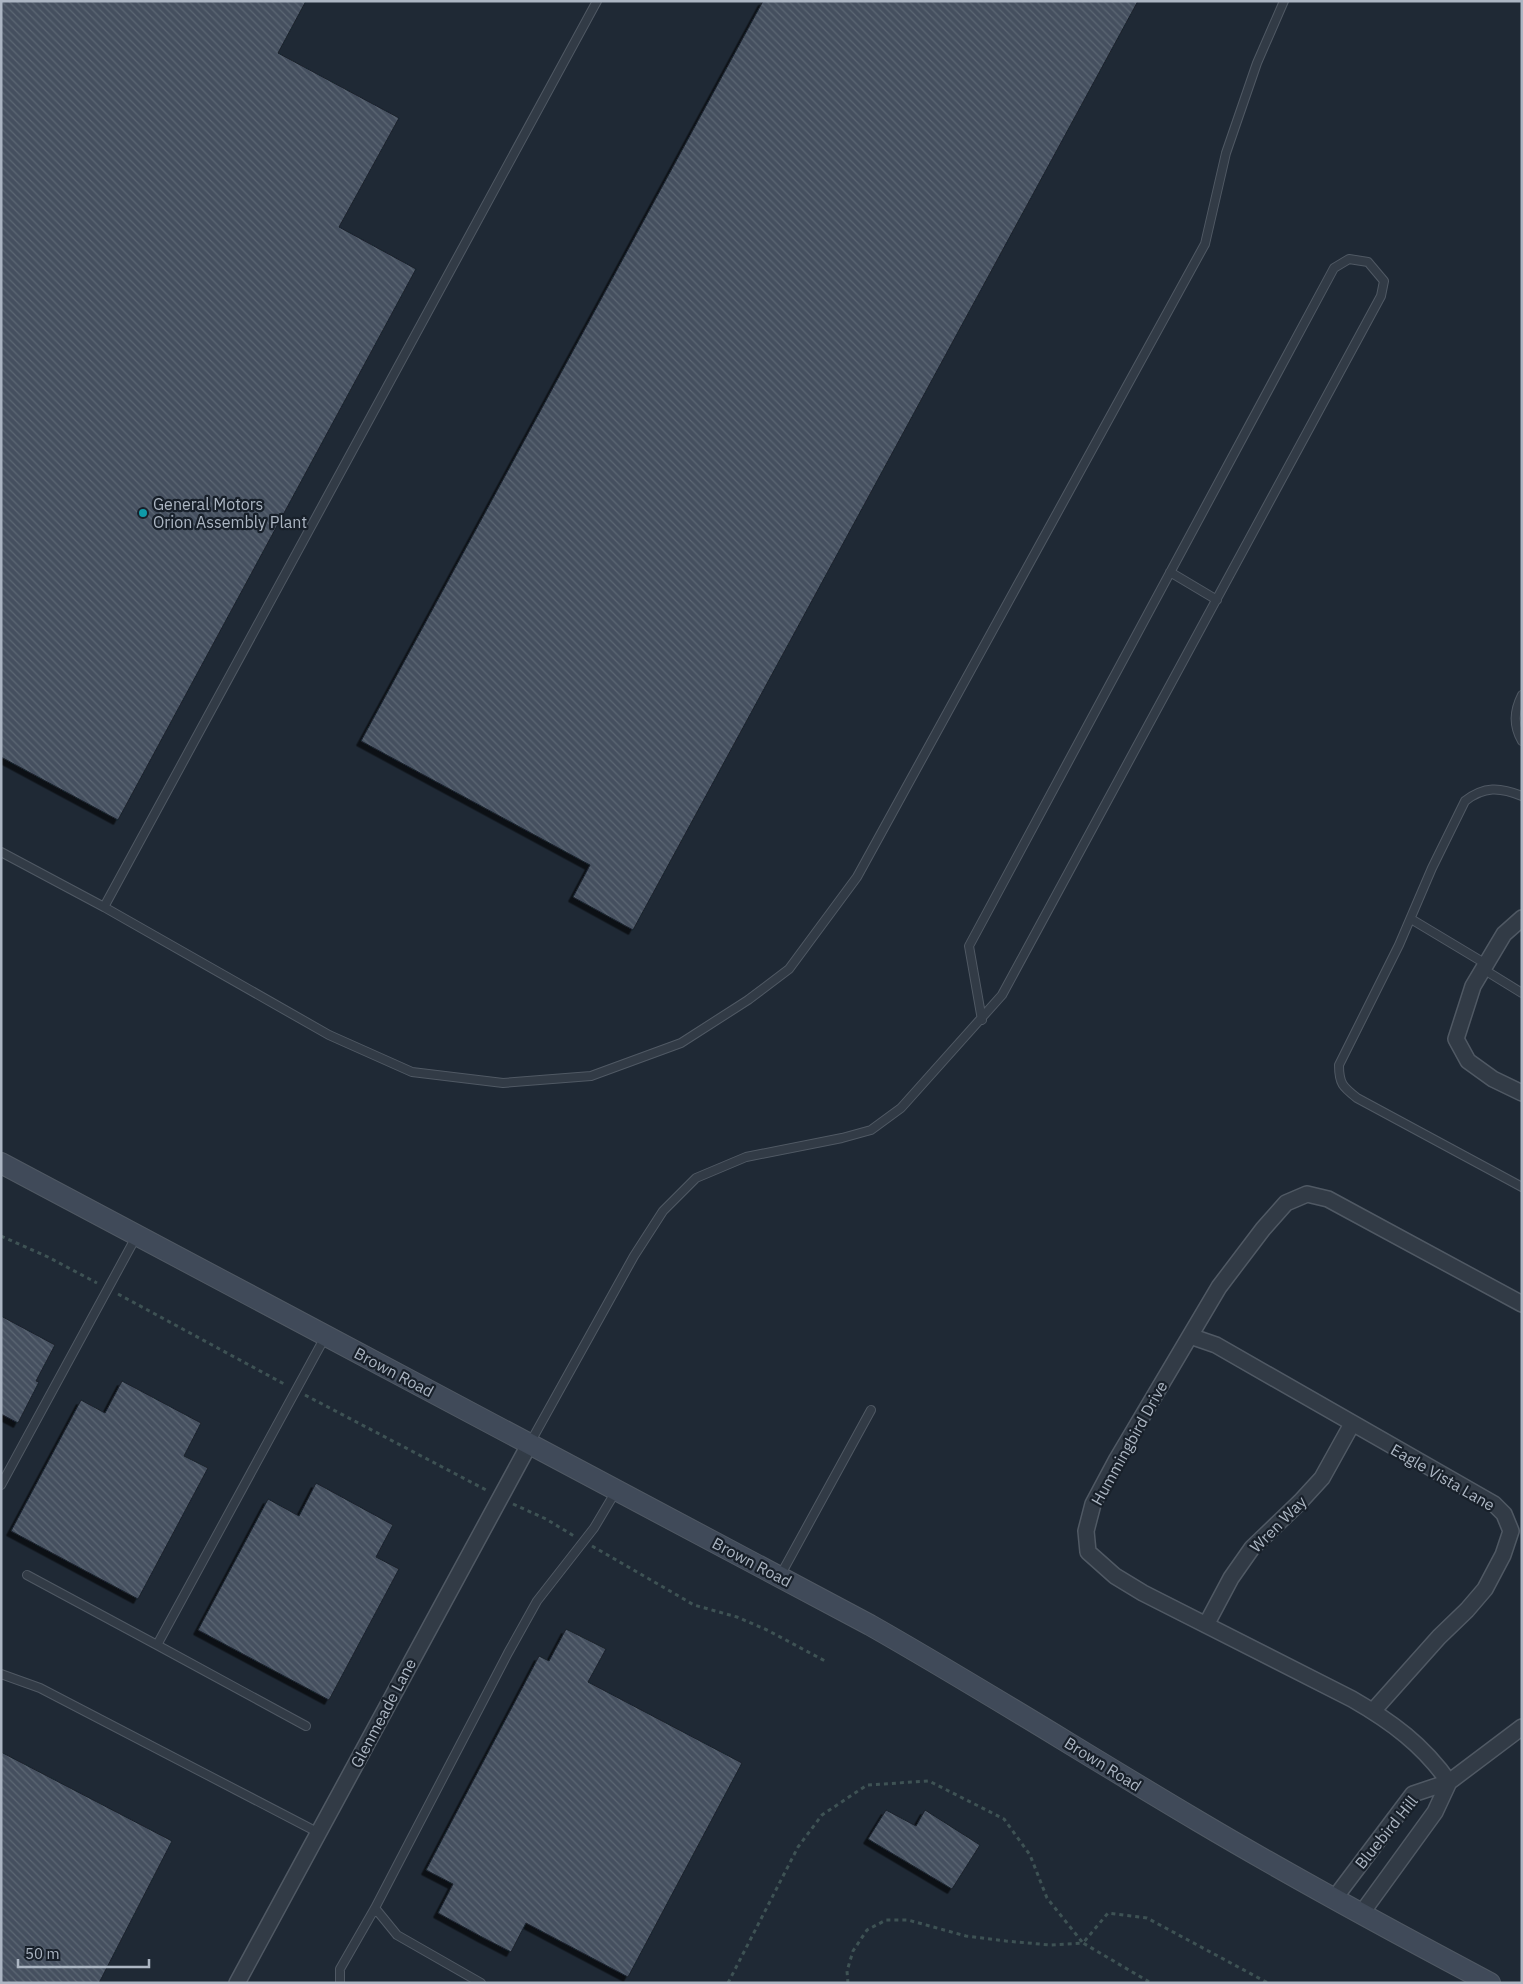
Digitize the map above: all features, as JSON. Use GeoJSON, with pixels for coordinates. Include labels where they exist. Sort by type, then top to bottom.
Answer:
{"type":"FeatureCollection","features":[{"type":"Feature","properties":{"kind":"main road","name":"Brown Road"},"geometry":{"type":"LineString","coordinates":[[2,1165],[780,1576],[960,1676],[1183,1812],[1334,1899],[1490,1983]]}},
{"type":"Feature","properties":{"kind":"street"},"geometry":{"type":"LineString","coordinates":[[1522,918],[1504,934],[1473,986],[1456,1039],[1468,1061],[1494,1079],[1522,1093]]}},
{"type":"Feature","properties":{"kind":"street","name":"Hummingbird Drive"},"geometry":{"type":"LineString","coordinates":[[1449,1782],[1434,1760],[1419,1746],[1373,1711],[1143,1593],[1115,1576],[1088,1552],[1086,1531],[1093,1504],[1117,1459],[1144,1417],[1219,1287],[1263,1228],[1286,1203],[1306,1194],[1328,1199],[1522,1304]]}},
{"type":"Feature","properties":{"kind":"street","name":"Eagle Vista Lane"},"geometry":{"type":"LineString","coordinates":[[1190,1336],[1216,1345],[1494,1504],[1504,1514],[1511,1531],[1503,1555],[1485,1589],[1409,1669],[1373,1711]]}},
{"type":"Feature","properties":{"kind":"street","name":"Wren Way"},"geometry":{"type":"LineString","coordinates":[[1206,1625],[1231,1578],[1252,1548],[1322,1478],[1352,1424]]}},
{"type":"Feature","properties":{"kind":"street","name":"Glenmeade Lane"},"geometry":{"type":"LineString","coordinates":[[237,1983],[530,1443]]}},
{"type":"Feature","properties":{"kind":"street","name":"Bluebird Hill"},"geometry":{"type":"LineString","coordinates":[[1334,1899],[1413,1794],[1449,1782],[1522,1727]]}},
{"type":"Feature","properties":{"kind":"street","name":"Bluebird Hill"},"geometry":{"type":"LineString","coordinates":[[1361,1914],[1435,1812],[1449,1782]]}},
{"type":"Feature","properties":{"kind":"lane"},"geometry":{"type":"LineString","coordinates":[[104,907],[597,1]]}},
{"type":"Feature","properties":{"kind":"lane"},"geometry":{"type":"LineString","coordinates":[[1,852],[104,907],[329,1035],[412,1072],[503,1083],[591,1076],[681,1043],[748,1000],[789,970],[857,877],[1205,244],[1226,153],[1257,63],[1284,1]]}},
{"type":"Feature","properties":{"kind":"lane"},"geometry":{"type":"LineString","coordinates":[[530,1443],[634,1256],[663,1211],[696,1178],[746,1157],[842,1138],[871,1130],[901,1108],[982,1020],[1002,995],[1381,296],[1384,281],[1368,262],[1349,259],[1334,268],[969,946],[982,1020]]}},
{"type":"Feature","properties":{"kind":"lane"},"geometry":{"type":"LineString","coordinates":[[1170,572],[1217,600]]}},
{"type":"Feature","properties":{"kind":"lane"},"geometry":{"type":"LineString","coordinates":[[1522,695],[1515,714],[1517,733],[1522,741]]}},
{"type":"Feature","properties":{"kind":"lane"},"geometry":{"type":"LineString","coordinates":[[1522,796],[1501,789],[1484,789],[1465,801],[1432,868],[1411,919],[1339,1065],[1339,1078],[1344,1088],[1357,1098],[1522,1187]]}},
{"type":"Feature","properties":{"kind":"lane"},"geometry":{"type":"LineString","coordinates":[[1411,919],[1485,967],[1522,994]]}},
{"type":"Feature","properties":{"kind":"lane"},"geometry":{"type":"LineString","coordinates":[[1,1485],[137,1235]]}},
{"type":"Feature","properties":{"kind":"lane"},"geometry":{"type":"LineString","coordinates":[[157,1645],[326,1336]]}},
{"type":"Feature","properties":{"kind":"lane"},"geometry":{"type":"LineString","coordinates":[[780,1576],[871,1410]]}},
{"type":"Feature","properties":{"kind":"lane"},"geometry":{"type":"LineString","coordinates":[[340,1983],[340,1969],[376,1908],[508,1653],[537,1601],[594,1528],[617,1489]]}},
{"type":"Feature","properties":{"kind":"lane"},"geometry":{"type":"LineString","coordinates":[[27,1575],[306,1726]]}},
{"type":"Feature","properties":{"kind":"lane"},"geometry":{"type":"LineString","coordinates":[[1,1674],[40,1688],[319,1833]]}},
{"type":"Feature","properties":{"kind":"lane"},"geometry":{"type":"LineString","coordinates":[[376,1908],[397,1935],[481,1983]]}},
{"type":"Feature","properties":{"kind":"path"},"geometry":{"type":"LineString","coordinates":[[1,1236],[48,1257],[296,1390],[500,1497],[546,1519],[694,1605],[737,1617],[767,1630],[827,1662]]}},
{"type":"Feature","properties":{"kind":"path"},"geometry":{"type":"LineString","coordinates":[[728,1983],[798,1847],[822,1815],[867,1784],[929,1781],[1004,1819],[1030,1855],[1047,1898],[1083,1943],[1151,1983]]}},
{"type":"Feature","properties":{"kind":"path"},"geometry":{"type":"LineString","coordinates":[[848,1983],[847,1971],[853,1951],[867,1930],[886,1920],[908,1920],[966,1936],[1050,1945],[1083,1943],[1108,1913],[1147,1918],[1268,1983]]}},
{"type":"Feature","properties":{"kind":"building","name":"General Motors Orion Assembly Plant"},"geometry":{"type":"Polygon","coordinates":[[[1,1],[306,1],[278,53],[399,118],[339,227],[416,269],[118,820],[1,757],[1,1]]]}},
{"type":"Feature","properties":{"kind":"building"},"geometry":{"type":"Polygon","coordinates":[[[763,1],[1138,1],[633,930],[573,897],[590,865],[361,741],[763,1]]]}},
{"type":"Feature","properties":{"kind":"building"},"geometry":{"type":"Polygon","coordinates":[[[1,1316],[55,1345],[36,1381],[39,1382],[18,1423],[1,1414],[1,1316]]]}},
{"type":"Feature","properties":{"kind":"building"},"geometry":{"type":"Polygon","coordinates":[[[122,1381],[201,1423],[184,1456],[208,1468],[138,1599],[11,1531],[81,1400],[105,1413],[122,1381]]]}},
{"type":"Feature","properties":{"kind":"building"},"geometry":{"type":"Polygon","coordinates":[[[316,1483],[393,1525],[376,1557],[399,1569],[329,1700],[198,1630],[268,1499],[299,1516],[316,1483]]]}},
{"type":"Feature","properties":{"kind":"building"},"geometry":{"type":"Polygon","coordinates":[[[566,1629],[606,1649],[588,1682],[742,1763],[628,1977],[526,1923],[511,1952],[482,1937],[438,1913],[453,1884],[426,1870],[539,1656],[549,1661],[566,1629]]]}},
{"type":"Feature","properties":{"kind":"building"},"geometry":{"type":"Polygon","coordinates":[[[1,1752],[172,1841],[99,1983],[1,1983],[1,1752]]]}},
{"type":"Feature","properties":{"kind":"building"},"geometry":{"type":"Polygon","coordinates":[[[886,1810],[916,1826],[925,1810],[980,1845],[952,1889],[868,1839],[886,1810]]]}},
{"type":"Feature","properties":{"kind":"place","name":"General Motors Orion Assembly Plant"},"geometry":{"type":"Point","coordinates":[143,513]}}]}
